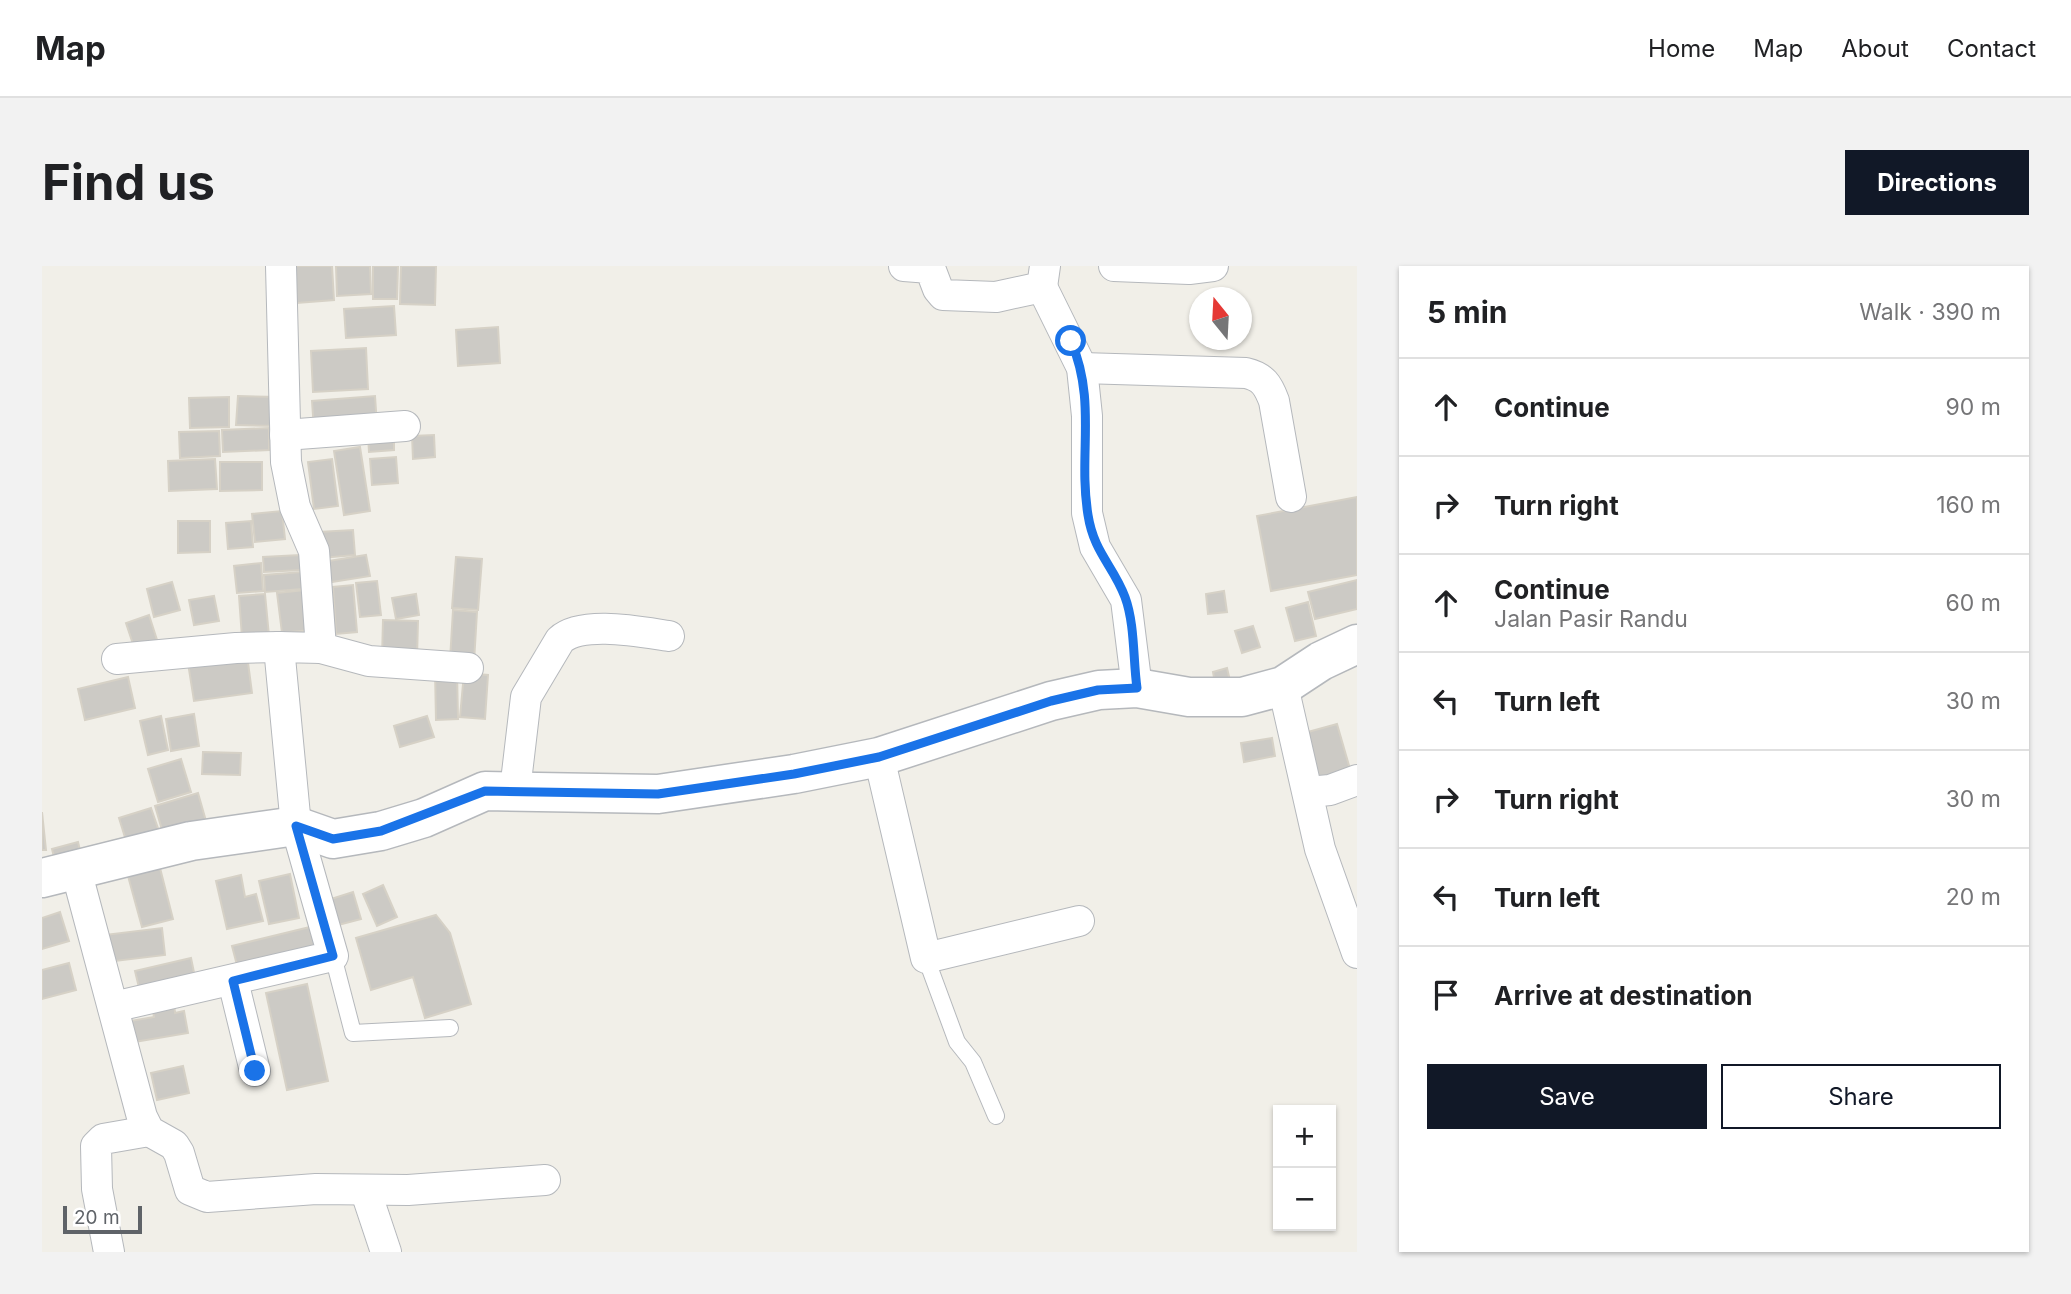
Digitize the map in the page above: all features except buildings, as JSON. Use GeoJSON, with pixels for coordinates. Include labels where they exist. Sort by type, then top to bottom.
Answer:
{"type":"FeatureCollection","features":[{"type":"Feature","properties":{"kind":"street"},"geometry":{"type":"LineString","coordinates":[[281,266],[285,435],[289,483],[314,551],[321,648]]}},
{"type":"Feature","properties":{"kind":"street"},"geometry":{"type":"LineString","coordinates":[[1114,266],[1189,269],[1213,266]]}},
{"type":"Feature","properties":{"kind":"street"},"geometry":{"type":"LineString","coordinates":[[921,267],[943,295],[996,297],[1044,276],[1082,368],[1087,416],[1087,513],[1095,547],[1126,600],[1137,688]]}},
{"type":"Feature","properties":{"kind":"street"},"geometry":{"type":"LineString","coordinates":[[1082,368],[1246,373],[1259,377],[1268,386],[1274,401],[1291,497]]}},
{"type":"Feature","properties":{"kind":"street"},"geometry":{"type":"LineString","coordinates":[[285,435],[405,426]]}},
{"type":"Feature","properties":{"kind":"street"},"geometry":{"type":"LineString","coordinates":[[515,790],[526,697],[560,640],[567,634],[581,630],[626,630],[669,636]]}},
{"type":"Feature","properties":{"kind":"street"},"geometry":{"type":"LineString","coordinates":[[113,1007],[333,956],[296,826],[279,647]]}},
{"type":"Feature","properties":{"kind":"street"},"geometry":{"type":"LineString","coordinates":[[545,1180],[366,1192],[316,1189],[224,1197],[195,1195],[190,1190],[183,1161],[174,1145],[149,1131],[142,1117],[113,1007],[59,874],[191,841],[296,826],[333,839],[357,835],[424,817],[485,791],[669,793],[879,757],[1051,701],[1098,690],[1137,688],[1219,700],[1242,697],[1283,686],[1321,661],[1356,647]]}},
{"type":"Feature","properties":{"kind":"street"},"geometry":{"type":"LineString","coordinates":[[117,659],[236,648],[321,648],[369,661],[468,668]]}},
{"type":"Feature","properties":{"kind":"street"},"geometry":{"type":"LineString","coordinates":[[1283,686],[1327,872],[1357,953]]}},
{"type":"Feature","properties":{"kind":"street"},"geometry":{"type":"LineString","coordinates":[[879,757],[926,958],[1079,921]]}},
{"type":"Feature","properties":{"kind":"street"},"geometry":{"type":"LineString","coordinates":[[1309,792],[1330,790],[1357,780]]}},
{"type":"Feature","properties":{"kind":"street"},"geometry":{"type":"LineString","coordinates":[[233,981],[255,1071]]}},
{"type":"Feature","properties":{"kind":"street"},"geometry":{"type":"LineString","coordinates":[[108,1252],[97,1189],[96,1146],[103,1139],[149,1131]]}},
{"type":"Feature","properties":{"kind":"street"},"geometry":{"type":"LineString","coordinates":[[366,1192],[386,1252]]}},
{"type":"Feature","properties":{"kind":"lane"},"geometry":{"type":"LineString","coordinates":[[333,956],[353,1032],[450,1028]]}},
{"type":"Feature","properties":{"kind":"lane"},"geometry":{"type":"LineString","coordinates":[[926,958],[957,1042],[974,1062],[996,1116]]}},
{"type":"Feature","properties":{"kind":"route"},"geometry":{"type":"LineString","coordinates":[[255,1071],[233,981],[333,956],[296,826],[333,839],[381,831],[424,817],[485,791],[658,794],[794,774],[879,757],[1051,701],[1098,690],[1137,688],[1126,600],[1095,547],[1087,513],[1087,416],[1082,368],[1071,341]]}}]}
